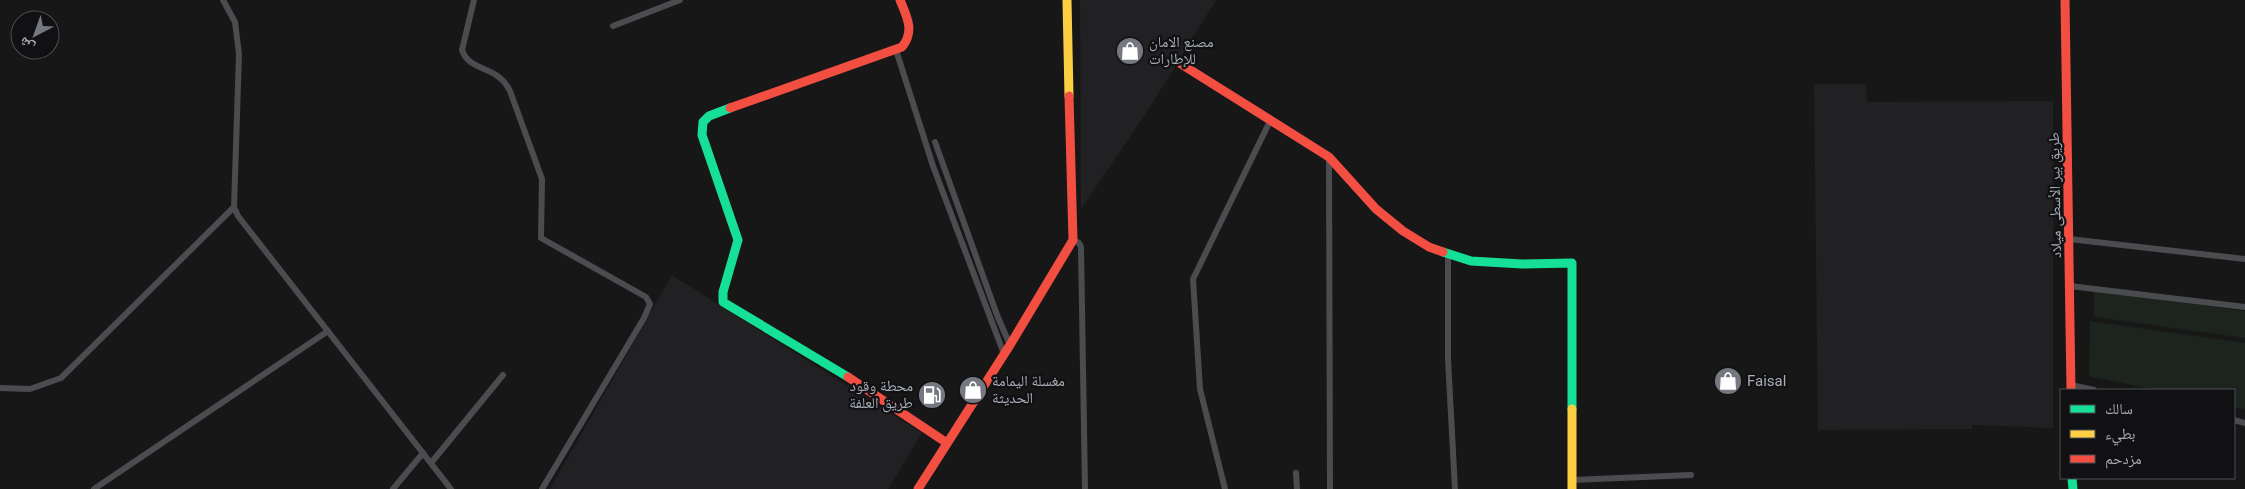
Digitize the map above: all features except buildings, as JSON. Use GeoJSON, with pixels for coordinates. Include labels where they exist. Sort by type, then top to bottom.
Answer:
{"type":"FeatureCollection","features":[{"type":"Feature","properties":{"kind":"street"},"geometry":{"type":"LineString","coordinates":[[223,0],[235,22],[239,54],[234,207],[238,216],[451,489]]}},
{"type":"Feature","properties":{"kind":"street"},"geometry":{"type":"LineString","coordinates":[[474,0],[462,50],[464,56],[471,63],[504,78],[510,90],[542,179],[540,238],[646,297],[650,304],[644,318],[542,489]]}},
{"type":"Feature","properties":{"kind":"street"},"geometry":{"type":"LineString","coordinates":[[612,26],[680,0]]}},
{"type":"Feature","properties":{"kind":"street"},"geometry":{"type":"LineString","coordinates":[[900,0],[910,27],[910,36],[896,50],[705,118],[702,135],[738,240],[722,299],[731,308],[828,364],[947,443]]}},
{"type":"Feature","properties":{"kind":"street"},"geometry":{"type":"LineString","coordinates":[[918,489],[1010,345],[1073,240],[1067,0]]}},
{"type":"Feature","properties":{"kind":"street","name":"طريق بير الأسطى ميلاد"},"geometry":{"type":"LineString","coordinates":[[2065,0],[2071,388]]}},
{"type":"Feature","properties":{"kind":"street"},"geometry":{"type":"LineString","coordinates":[[896,50],[933,166],[1004,354]]}},
{"type":"Feature","properties":{"kind":"street"},"geometry":{"type":"LineString","coordinates":[[1181,64],[1329,157],[1376,209],[1403,231],[1429,247],[1471,261],[1494,263],[1572,263],[1572,484],[1691,475]]}},
{"type":"Feature","properties":{"kind":"street"},"geometry":{"type":"LineString","coordinates":[[1225,489],[1200,389],[1193,279],[1270,121]]}},
{"type":"Feature","properties":{"kind":"street"},"geometry":{"type":"LineString","coordinates":[[935,142],[997,315],[1010,345]]}},
{"type":"Feature","properties":{"kind":"street"},"geometry":{"type":"LineString","coordinates":[[1329,157],[1330,489]]}},
{"type":"Feature","properties":{"kind":"street"},"geometry":{"type":"LineString","coordinates":[[0,388],[30,389],[61,378],[234,207]]}},
{"type":"Feature","properties":{"kind":"street"},"geometry":{"type":"LineString","coordinates":[[2069,239],[2245,259]]}},
{"type":"Feature","properties":{"kind":"street"},"geometry":{"type":"LineString","coordinates":[[1073,240],[1079,242],[1082,247],[1085,489]]}},
{"type":"Feature","properties":{"kind":"street"},"geometry":{"type":"LineString","coordinates":[[1448,254],[1448,359],[1455,489]]}},
{"type":"Feature","properties":{"kind":"street"},"geometry":{"type":"LineString","coordinates":[[2070,286],[2245,307]]}},
{"type":"Feature","properties":{"kind":"street"},"geometry":{"type":"LineString","coordinates":[[94,489],[328,331]]}},
{"type":"Feature","properties":{"kind":"street"},"geometry":{"type":"LineString","coordinates":[[431,463],[503,375]]}},
{"type":"Feature","properties":{"kind":"street"},"geometry":{"type":"LineString","coordinates":[[393,489],[423,453]]}},
{"type":"Feature","properties":{"kind":"street"},"geometry":{"type":"LineString","coordinates":[[1296,473],[1297,489]]}},
{"type":"Feature","properties":{"kind":"shaded area"},"geometry":{"type":"Polygon","coordinates":[[[1080,0],[1216,0],[1150,107],[1081,209],[1080,0]]]}},
{"type":"Feature","properties":{"kind":"shaded area"},"geometry":{"type":"Polygon","coordinates":[[[1814,84],[1866,84],[1867,102],[2053,101],[2053,428],[1972,425],[1972,429],[1818,430],[1814,84]]]}},
{"type":"Feature","properties":{"kind":"shaded area"},"geometry":{"type":"Polygon","coordinates":[[[672,275],[922,433],[888,489],[550,489],[672,275]]]}},
{"type":"Feature","properties":{"kind":"shaded area"},"geometry":{"type":"Polygon","coordinates":[[[2094,291],[2245,311],[2245,338],[2094,317],[2094,291]]]}},
{"type":"Feature","properties":{"kind":"shaded area"},"geometry":{"type":"Polygon","coordinates":[[[2090,321],[2245,343],[2245,409],[2235,407],[2235,389],[2151,389],[2089,376],[2090,321]]]}},
{"type":"Feature","properties":{"kind":"traffic: fast"},"geometry":{"type":"LineString","coordinates":[[730,108],[709,116],[703,122],[702,135],[738,240],[723,292],[723,302],[848,377]]}},
{"type":"Feature","properties":{"kind":"traffic: fast"},"geometry":{"type":"LineString","coordinates":[[1443,252],[1471,261],[1522,264],[1572,263],[1572,409]]}},
{"type":"Feature","properties":{"kind":"traffic: fast"},"geometry":{"type":"LineString","coordinates":[[2072,479],[2073,489]]}},
{"type":"Feature","properties":{"kind":"traffic: slow"},"geometry":{"type":"LineString","coordinates":[[1067,0],[1069,96]]}},
{"type":"Feature","properties":{"kind":"traffic: slow"},"geometry":{"type":"LineString","coordinates":[[1572,409],[1572,489]]}},
{"type":"Feature","properties":{"kind":"traffic: jam"},"geometry":{"type":"LineString","coordinates":[[730,108],[902,47],[909,30],[907,18],[900,0]]}},
{"type":"Feature","properties":{"kind":"traffic: jam"},"geometry":{"type":"LineString","coordinates":[[2065,0],[2071,389]]}},
{"type":"Feature","properties":{"kind":"traffic: jam"},"geometry":{"type":"LineString","coordinates":[[1181,64],[1329,157],[1376,209],[1403,231],[1429,247],[1443,252]]}},
{"type":"Feature","properties":{"kind":"traffic: jam"},"geometry":{"type":"LineString","coordinates":[[918,489],[1010,345],[1073,240],[1069,96]]}},
{"type":"Feature","properties":{"kind":"traffic: jam"},"geometry":{"type":"LineString","coordinates":[[848,377],[947,443]]}},
{"type":"Feature","properties":{"kind":"place","name":"مصنع الامان للإطارات"},"geometry":{"type":"Point","coordinates":[1130,51]}},
{"type":"Feature","properties":{"kind":"place","name":"Faisal"},"geometry":{"type":"Point","coordinates":[1728,381]}},
{"type":"Feature","properties":{"kind":"place","name":"مغسلة اليمامة الحديثة"},"geometry":{"type":"Point","coordinates":[973,390]}},
{"type":"Feature","properties":{"kind":"place","name":"محطة وقود طريق العلفة"},"geometry":{"type":"Point","coordinates":[932,395]}}]}
